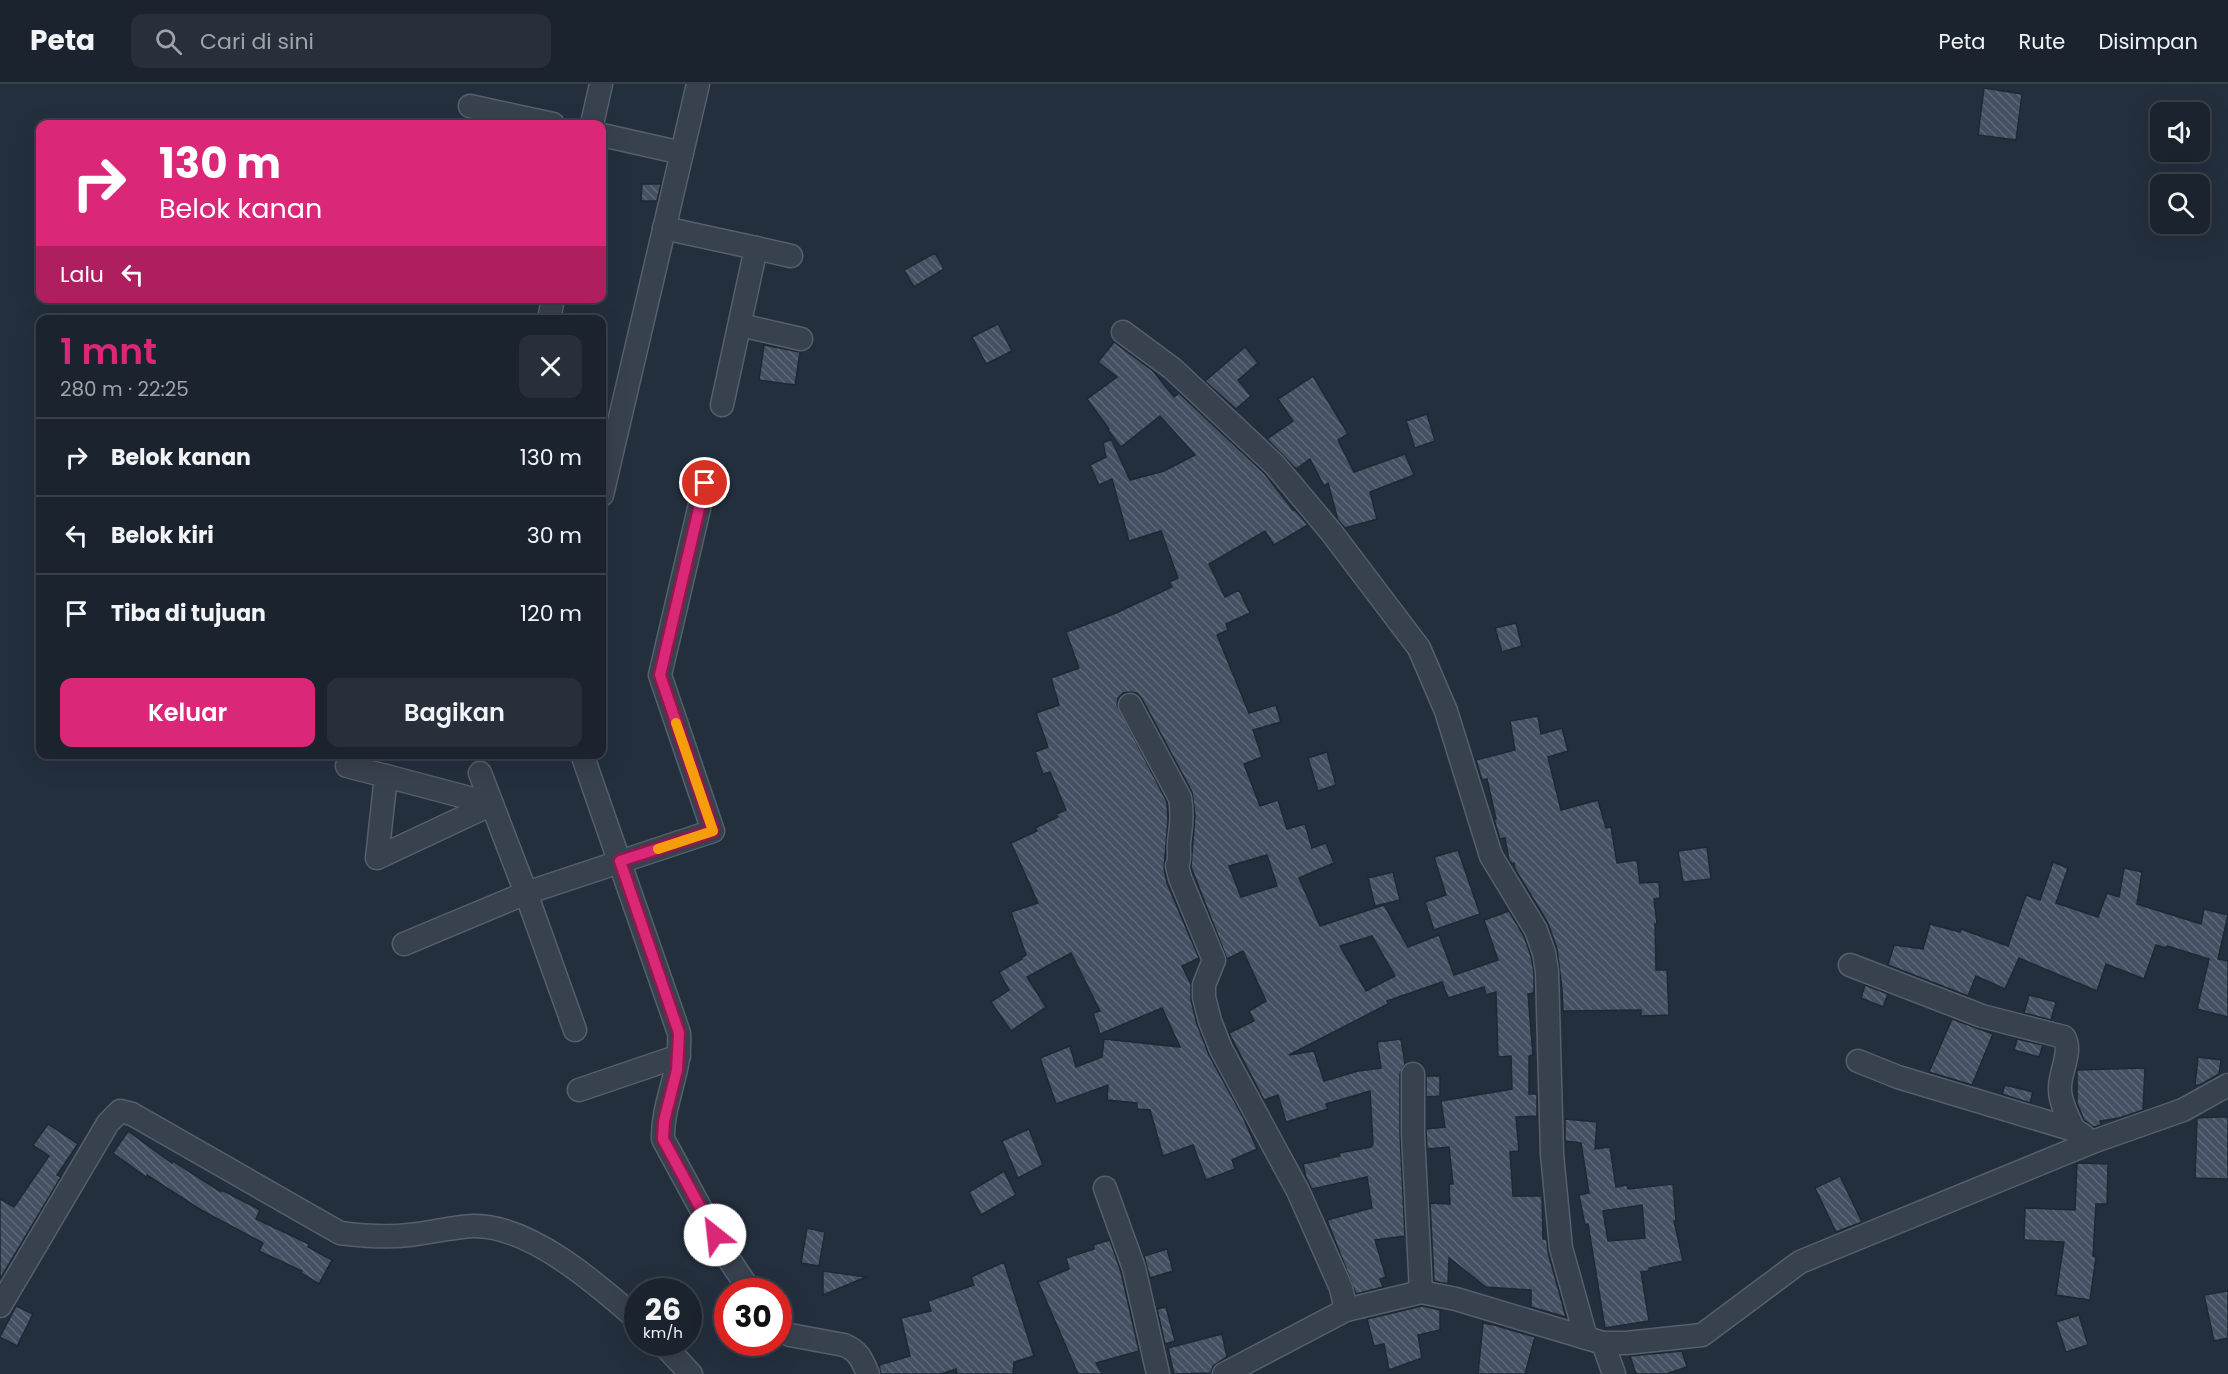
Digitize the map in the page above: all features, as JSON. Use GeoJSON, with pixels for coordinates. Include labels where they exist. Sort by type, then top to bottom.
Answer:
{"type":"FeatureCollection","features":[{"type":"Feature","properties":{"kind":"street"},"geometry":{"type":"LineString","coordinates":[[593,120],[601,84]]}},
{"type":"Feature","properties":{"kind":"street"},"geometry":{"type":"LineString","coordinates":[[606,478],[698,86]]}},
{"type":"Feature","properties":{"kind":"street"},"geometry":{"type":"LineString","coordinates":[[470,106],[535,120]]}},
{"type":"Feature","properties":{"kind":"street"},"geometry":{"type":"LineString","coordinates":[[606,136],[682,153]]}},
{"type":"Feature","properties":{"kind":"street"},"geometry":{"type":"LineString","coordinates":[[664,228],[791,256]]}},
{"type":"Feature","properties":{"kind":"street"},"geometry":{"type":"LineString","coordinates":[[722,405],[756,248]]}},
{"type":"Feature","properties":{"kind":"street"},"geometry":{"type":"LineString","coordinates":[[740,325],[801,339]]}},
{"type":"Feature","properties":{"kind":"street"},"geometry":{"type":"LineString","coordinates":[[1123,332],[1173,369],[1275,465],[1332,533],[1419,648],[1446,711],[1491,856],[1536,930],[1544,953],[1547,971],[1552,1154],[1561,1248],[1594,1340],[1614,1374]]}},
{"type":"Feature","properties":{"kind":"street"},"geometry":{"type":"LineString","coordinates":[[404,944],[526,893],[713,831],[660,675],[705,483]]}},
{"type":"Feature","properties":{"kind":"street"},"geometry":{"type":"LineString","coordinates":[[1130,705],[1180,798],[1183,811],[1177,866],[1213,957],[1213,963],[1204,985],[1204,998],[1210,1021],[1221,1049],[1298,1191],[1341,1288],[1346,1310]]}},
{"type":"Feature","properties":{"kind":"street"},"geometry":{"type":"LineString","coordinates":[[584,759],[679,1033],[679,1056],[664,1121],[663,1139],[726,1255],[742,1278]]}},
{"type":"Feature","properties":{"kind":"street"},"geometry":{"type":"LineString","coordinates":[[347,766],[492,804]]}},
{"type":"Feature","properties":{"kind":"street"},"geometry":{"type":"LineString","coordinates":[[480,773],[575,1030]]}},
{"type":"Feature","properties":{"kind":"street"},"geometry":{"type":"LineString","coordinates":[[386,776],[377,858],[492,804]]}},
{"type":"Feature","properties":{"kind":"street"},"geometry":{"type":"LineString","coordinates":[[1851,966],[1982,1016],[2064,1037],[2068,1046],[2060,1088],[2062,1101],[2074,1130]]}},
{"type":"Feature","properties":{"kind":"street"},"geometry":{"type":"LineString","coordinates":[[579,1090],[679,1056]]}},
{"type":"Feature","properties":{"kind":"street"},"geometry":{"type":"LineString","coordinates":[[1858,1061],[1898,1077],[2074,1130],[2095,1141]]}},
{"type":"Feature","properties":{"kind":"street"},"geometry":{"type":"LineString","coordinates":[[1413,1074],[1413,1134],[1421,1292]]}},
{"type":"Feature","properties":{"kind":"street"},"geometry":{"type":"LineString","coordinates":[[1224,1374],[1346,1310],[1421,1292],[1456,1299],[1594,1340],[1626,1343],[1702,1335],[1800,1262],[2095,1141],[2183,1110],[2228,1085]]}},
{"type":"Feature","properties":{"kind":"street"},"geometry":{"type":"LineString","coordinates":[[0,1306],[108,1122],[120,1111],[132,1114],[340,1233],[363,1237],[406,1236],[472,1226],[490,1227],[536,1243],[600,1287],[624,1308]]}},
{"type":"Feature","properties":{"kind":"street"},"geometry":{"type":"LineString","coordinates":[[1106,1188],[1134,1268],[1158,1374]]}},
{"type":"Feature","properties":{"kind":"street"},"geometry":{"type":"LineString","coordinates":[[792,1335],[844,1344],[852,1348],[862,1358],[868,1374]]}},
{"type":"Feature","properties":{"kind":"street"},"geometry":{"type":"LineString","coordinates":[[674,1356],[691,1374]]}},
{"type":"Feature","properties":{"kind":"building"},"geometry":{"type":"Polygon","coordinates":[[[1984,88],[2022,94],[2016,140],[1978,135],[1984,88]]]}},
{"type":"Feature","properties":{"kind":"building"},"geometry":{"type":"Polygon","coordinates":[[[642,184],[661,184],[657,201],[641,201],[642,184]]]}},
{"type":"Feature","properties":{"kind":"building"},"geometry":{"type":"Polygon","coordinates":[[[935,253],[944,269],[914,287],[904,270],[935,253]]]}},
{"type":"Feature","properties":{"kind":"building"},"geometry":{"type":"Polygon","coordinates":[[[998,324],[1012,351],[986,364],[972,337],[998,324]]]}},
{"type":"Feature","properties":{"kind":"building"},"geometry":{"type":"Polygon","coordinates":[[[1114,342],[1153,371],[1174,397],[1179,393],[1265,474],[1308,525],[1274,545],[1265,531],[1209,564],[1225,597],[1239,590],[1250,613],[1226,624],[1228,630],[1217,635],[1249,713],[1276,705],[1281,722],[1253,730],[1262,757],[1244,764],[1260,806],[1278,800],[1287,829],[1305,824],[1312,848],[1326,843],[1334,863],[1299,878],[1320,926],[1384,905],[1408,947],[1439,935],[1454,975],[1498,960],[1484,920],[1509,911],[1524,936],[1534,972],[1534,993],[1528,994],[1533,1055],[1529,1056],[1529,1094],[1537,1094],[1537,1116],[1516,1117],[1519,1151],[1510,1152],[1513,1196],[1542,1196],[1543,1239],[1547,1239],[1548,1252],[1566,1317],[1531,1307],[1531,1290],[1486,1287],[1449,1258],[1448,1284],[1434,1281],[1430,1203],[1450,1204],[1449,1184],[1453,1184],[1449,1147],[1427,1149],[1426,1129],[1445,1127],[1441,1101],[1512,1089],[1511,1056],[1498,1057],[1496,992],[1486,995],[1484,987],[1448,998],[1442,982],[1387,1001],[1388,1004],[1289,1055],[1314,1051],[1324,1081],[1358,1071],[1381,1068],[1377,1042],[1401,1039],[1405,1064],[1400,1074],[1400,1134],[1405,1236],[1375,1240],[1386,1277],[1380,1279],[1383,1287],[1356,1294],[1327,1220],[1372,1208],[1367,1177],[1312,1189],[1303,1164],[1340,1156],[1339,1153],[1371,1147],[1373,1144],[1370,1091],[1326,1104],[1328,1109],[1286,1122],[1278,1095],[1264,1100],[1229,1033],[1254,1021],[1249,1011],[1266,1001],[1243,951],[1227,959],[1191,867],[1195,815],[1192,792],[1137,693],[1123,693],[1118,698],[1117,705],[1167,802],[1168,820],[1164,869],[1167,883],[1199,958],[1182,966],[1191,984],[1191,1000],[1197,1024],[1209,1055],[1243,1117],[1257,1149],[1232,1160],[1235,1169],[1206,1180],[1193,1145],[1163,1156],[1150,1110],[1137,1109],[1137,1103],[1107,1100],[1108,1085],[1056,1104],[1040,1058],[1070,1046],[1076,1067],[1102,1057],[1104,1039],[1180,1047],[1162,1008],[1100,1034],[1093,1013],[1100,1011],[1071,953],[1027,977],[1046,1007],[1011,1031],[991,1002],[1009,990],[999,972],[1026,955],[1011,912],[1038,903],[1011,843],[1037,831],[1035,828],[1058,817],[1056,814],[1066,810],[1050,772],[1043,774],[1035,752],[1048,747],[1036,713],[1059,705],[1051,678],[1079,668],[1066,632],[1116,613],[1172,587],[1169,582],[1178,578],[1161,531],[1129,541],[1112,479],[1099,485],[1090,465],[1106,457],[1103,443],[1111,439],[1130,480],[1164,471],[1195,455],[1160,416],[1121,447],[1087,399],[1117,377],[1098,362],[1114,342]],[[1267,855],[1229,866],[1241,897],[1277,886],[1267,855]],[[1372,936],[1340,946],[1366,991],[1395,976],[1372,936]]]}},
{"type":"Feature","properties":{"kind":"building"},"geometry":{"type":"Polygon","coordinates":[[[764,345],[800,352],[795,385],[759,380],[764,345]]]}},
{"type":"Feature","properties":{"kind":"building"},"geometry":{"type":"Polygon","coordinates":[[[1245,347],[1258,363],[1238,380],[1251,396],[1236,409],[1205,381],[1245,347]]]}},
{"type":"Feature","properties":{"kind":"building"},"geometry":{"type":"Polygon","coordinates":[[[1313,376],[1348,434],[1338,440],[1354,472],[1405,454],[1414,475],[1370,492],[1377,519],[1345,528],[1338,520],[1328,483],[1324,486],[1310,459],[1296,469],[1267,439],[1293,421],[1278,399],[1313,376]]]}},
{"type":"Feature","properties":{"kind":"building"},"geometry":{"type":"Polygon","coordinates":[[[1427,414],[1435,441],[1415,448],[1406,421],[1427,414]]]}},
{"type":"Feature","properties":{"kind":"building"},"geometry":{"type":"Polygon","coordinates":[[[1516,623],[1522,646],[1502,652],[1495,628],[1516,623]]]}},
{"type":"Feature","properties":{"kind":"building"},"geometry":{"type":"Polygon","coordinates":[[[1538,716],[1541,734],[1562,728],[1568,751],[1548,757],[1561,810],[1598,800],[1606,828],[1611,827],[1617,863],[1637,860],[1640,883],[1659,882],[1660,898],[1654,899],[1657,924],[1655,924],[1656,970],[1667,970],[1669,1015],[1641,1016],[1641,1010],[1563,1011],[1557,949],[1548,923],[1515,869],[1514,863],[1512,864],[1509,860],[1505,838],[1500,839],[1494,819],[1496,819],[1487,779],[1482,780],[1476,760],[1515,750],[1510,721],[1538,716]]]}},
{"type":"Feature","properties":{"kind":"building"},"geometry":{"type":"Polygon","coordinates":[[[1327,752],[1336,785],[1318,791],[1308,758],[1327,752]]]}},
{"type":"Feature","properties":{"kind":"building"},"geometry":{"type":"Polygon","coordinates":[[[1707,847],[1711,879],[1683,882],[1678,851],[1707,847]]]}},
{"type":"Feature","properties":{"kind":"building"},"geometry":{"type":"Polygon","coordinates":[[[1458,850],[1480,914],[1434,930],[1425,902],[1446,895],[1434,857],[1458,850]]]}},
{"type":"Feature","properties":{"kind":"building"},"geometry":{"type":"Polygon","coordinates":[[[2053,862],[2068,868],[2056,903],[2098,917],[2107,893],[2119,897],[2124,868],[2142,872],[2137,904],[2201,924],[2204,909],[2228,915],[2218,959],[2228,961],[2228,1017],[2197,1009],[2209,959],[2167,946],[2166,948],[2156,945],[2144,979],[2106,964],[2097,991],[2019,958],[2005,989],[1976,976],[1968,996],[1888,965],[1894,945],[1923,949],[1930,924],[1960,932],[1961,929],[2008,946],[2026,895],[2040,900],[2053,862]]]}},
{"type":"Feature","properties":{"kind":"building"},"geometry":{"type":"Polygon","coordinates":[[[1393,872],[1400,900],[1375,906],[1368,878],[1393,872]]]}},
{"type":"Feature","properties":{"kind":"building"},"geometry":{"type":"Polygon","coordinates":[[[1865,985],[1888,994],[1883,1007],[1861,998],[1865,985]]]}},
{"type":"Feature","properties":{"kind":"building"},"geometry":{"type":"Polygon","coordinates":[[[2029,995],[2056,1002],[2051,1020],[2024,1013],[2029,995]]]}},
{"type":"Feature","properties":{"kind":"building"},"geometry":{"type":"Polygon","coordinates":[[[1952,1019],[1993,1034],[1972,1085],[1929,1072],[1952,1019]]]}},
{"type":"Feature","properties":{"kind":"building"},"geometry":{"type":"Polygon","coordinates":[[[2017,1039],[2043,1045],[2039,1057],[2014,1050],[2017,1039]]]}},
{"type":"Feature","properties":{"kind":"building"},"geometry":{"type":"Polygon","coordinates":[[[2198,1057],[2221,1060],[2219,1074],[2200,1085],[2195,1085],[2198,1057]]]}},
{"type":"Feature","properties":{"kind":"building"},"geometry":{"type":"Polygon","coordinates":[[[2145,1068],[2143,1110],[2119,1118],[2100,1121],[2101,1125],[2094,1127],[2084,1120],[2077,1103],[2077,1070],[2145,1068]]]}},
{"type":"Feature","properties":{"kind":"building"},"geometry":{"type":"Polygon","coordinates":[[[1426,1076],[1440,1076],[1440,1096],[1426,1097],[1426,1076]]]}},
{"type":"Feature","properties":{"kind":"building"},"geometry":{"type":"Polygon","coordinates":[[[2005,1085],[2033,1092],[2030,1103],[2002,1094],[2005,1085]]]}},
{"type":"Feature","properties":{"kind":"building"},"geometry":{"type":"Polygon","coordinates":[[[2228,1117],[2228,1179],[2195,1178],[2197,1118],[2228,1117]]]}},
{"type":"Feature","properties":{"kind":"building"},"geometry":{"type":"Polygon","coordinates":[[[1565,1119],[1597,1122],[1595,1149],[1610,1147],[1616,1187],[1627,1185],[1628,1189],[1673,1184],[1676,1221],[1674,1221],[1683,1261],[1649,1268],[1649,1271],[1641,1272],[1649,1321],[1605,1328],[1588,1224],[1585,1225],[1579,1195],[1589,1193],[1581,1143],[1565,1141],[1565,1119]],[[1642,1205],[1603,1211],[1608,1241],[1645,1238],[1642,1205]]]}},
{"type":"Feature","properties":{"kind":"building"},"geometry":{"type":"Polygon","coordinates":[[[48,1124],[78,1144],[57,1175],[61,1177],[0,1279],[0,1199],[14,1207],[49,1156],[33,1145],[48,1124]]]}},
{"type":"Feature","properties":{"kind":"building"},"geometry":{"type":"Polygon","coordinates":[[[1029,1129],[1043,1165],[1018,1178],[1002,1141],[1029,1129]]]}},
{"type":"Feature","properties":{"kind":"building"},"geometry":{"type":"Polygon","coordinates":[[[128,1131],[172,1163],[173,1161],[221,1192],[222,1190],[260,1210],[256,1219],[309,1244],[308,1247],[332,1260],[319,1284],[301,1273],[302,1271],[259,1251],[263,1243],[201,1210],[147,1175],[146,1177],[113,1153],[128,1131]]]}},
{"type":"Feature","properties":{"kind":"building"},"geometry":{"type":"Polygon","coordinates":[[[2077,1163],[2108,1164],[2107,1204],[2096,1204],[2093,1256],[2096,1257],[2090,1300],[2056,1295],[2064,1242],[2024,1240],[2025,1208],[2075,1210],[2077,1163]]]}},
{"type":"Feature","properties":{"kind":"building"},"geometry":{"type":"Polygon","coordinates":[[[1004,1171],[1016,1195],[981,1215],[969,1192],[1004,1171]]]}},
{"type":"Feature","properties":{"kind":"building"},"geometry":{"type":"Polygon","coordinates":[[[1840,1176],[1862,1222],[1836,1232],[1815,1188],[1840,1176]]]}},
{"type":"Feature","properties":{"kind":"building"},"geometry":{"type":"Polygon","coordinates":[[[807,1228],[825,1232],[819,1266],[801,1263],[807,1228]]]}},
{"type":"Feature","properties":{"kind":"building"},"geometry":{"type":"Polygon","coordinates":[[[1110,1240],[1121,1272],[1139,1351],[1096,1363],[1102,1374],[1078,1374],[1038,1282],[1069,1269],[1066,1258],[1094,1249],[1093,1245],[1110,1240]]]}},
{"type":"Feature","properties":{"kind":"building"},"geometry":{"type":"Polygon","coordinates":[[[1167,1249],[1173,1271],[1150,1278],[1144,1256],[1167,1249]]]}},
{"type":"Feature","properties":{"kind":"building"},"geometry":{"type":"Polygon","coordinates":[[[1004,1262],[1034,1356],[1014,1362],[1013,1374],[957,1374],[956,1369],[941,1374],[881,1374],[879,1365],[910,1356],[901,1318],[931,1311],[928,1301],[974,1285],[971,1277],[1004,1262]]]}},
{"type":"Feature","properties":{"kind":"building"},"geometry":{"type":"Polygon","coordinates":[[[823,1271],[866,1277],[823,1295],[823,1271]]]}},
{"type":"Feature","properties":{"kind":"building"},"geometry":{"type":"Polygon","coordinates":[[[2228,1291],[2228,1338],[2214,1341],[2204,1295],[2228,1291]]]}},
{"type":"Feature","properties":{"kind":"building"},"geometry":{"type":"Polygon","coordinates":[[[16,1306],[33,1314],[17,1346],[0,1337],[16,1306]]]}},
{"type":"Feature","properties":{"kind":"building"},"geometry":{"type":"Polygon","coordinates":[[[1422,1306],[1440,1310],[1440,1330],[1418,1335],[1422,1358],[1389,1370],[1384,1344],[1374,1346],[1367,1319],[1422,1306]]]}},
{"type":"Feature","properties":{"kind":"building"},"geometry":{"type":"Polygon","coordinates":[[[1166,1307],[1175,1341],[1165,1344],[1157,1309],[1166,1307]]]}},
{"type":"Feature","properties":{"kind":"building"},"geometry":{"type":"Polygon","coordinates":[[[2079,1315],[2088,1345],[2066,1352],[2056,1322],[2079,1315]]]}},
{"type":"Feature","properties":{"kind":"building"},"geometry":{"type":"Polygon","coordinates":[[[1483,1323],[1535,1337],[1525,1374],[1478,1374],[1483,1323]]]}},
{"type":"Feature","properties":{"kind":"building"},"geometry":{"type":"Polygon","coordinates":[[[1222,1334],[1227,1357],[1213,1366],[1211,1373],[1174,1374],[1168,1348],[1222,1334]]]}},
{"type":"Feature","properties":{"kind":"building"},"geometry":{"type":"Polygon","coordinates":[[[1682,1351],[1687,1367],[1666,1374],[1636,1374],[1630,1356],[1682,1351]]]}},
{"type":"Feature","properties":{"kind":"slow traffic"},"geometry":{"type":"LineString","coordinates":[[658,849],[713,831],[676,723]]}},
{"type":"Feature","properties":{"kind":"route"},"geometry":{"type":"LineString","coordinates":[[705,483],[660,675],[713,831],[620,861],[679,1033],[677,1070],[664,1121],[663,1139],[715,1235]]}}]}
